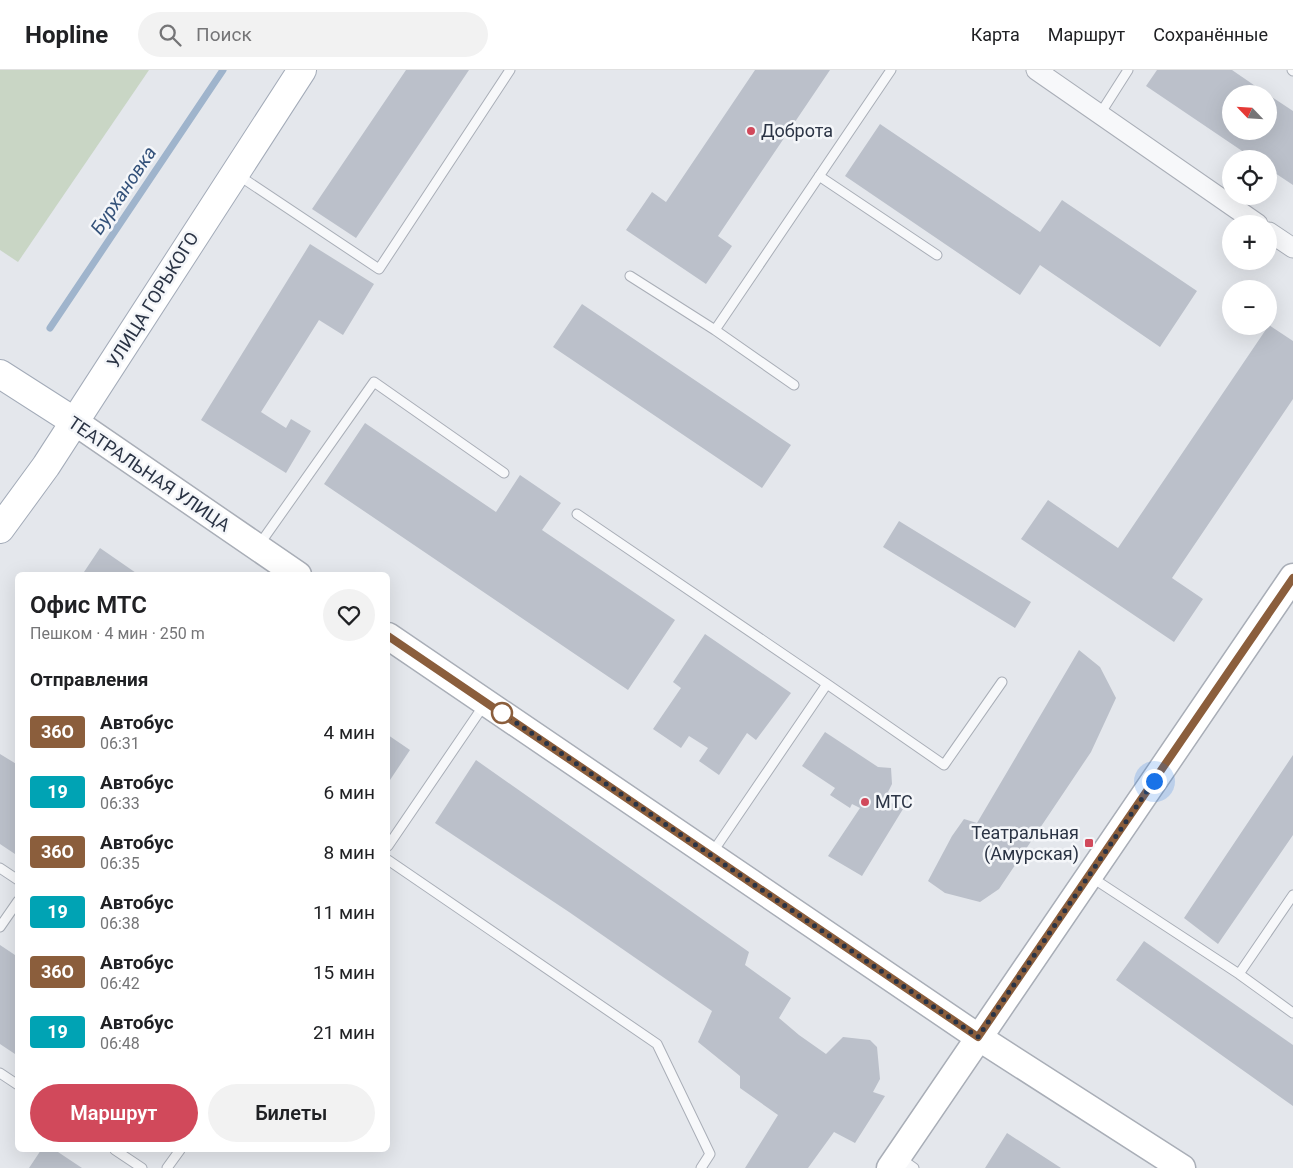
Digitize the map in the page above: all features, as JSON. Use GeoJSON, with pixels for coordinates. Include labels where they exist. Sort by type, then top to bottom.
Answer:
{"type":"FeatureCollection","features":[{"type":"Feature","properties":{"kind":"main road","name":"УЛИЦА ГОРЬКОГО"},"geometry":{"type":"LineString","coordinates":[[0,528],[46,466],[234,172],[302,70]]}},
{"type":"Feature","properties":{"kind":"main road","name":"ТЕАТРАЛЬНАЯ УЛИЦА"},"geometry":{"type":"LineString","coordinates":[[0,374],[75,422],[293,572]]}},
{"type":"Feature","properties":{"kind":"main road"},"geometry":{"type":"LineString","coordinates":[[901,1164],[978,1037],[1293,577]]}},
{"type":"Feature","properties":{"kind":"main road"},"geometry":{"type":"LineString","coordinates":[[390,637],[978,1037],[1182,1168]]}},
{"type":"Feature","properties":{"kind":"street"},"geometry":{"type":"LineString","coordinates":[[1036,70],[1245,215]]}},
{"type":"Feature","properties":{"kind":"street"},"geometry":{"type":"LineString","coordinates":[[1277,237],[1293,248]]}},
{"type":"Feature","properties":{"kind":"lane"},"geometry":{"type":"LineString","coordinates":[[234,172],[379,269],[510,70]]}},
{"type":"Feature","properties":{"kind":"lane"},"geometry":{"type":"LineString","coordinates":[[715,330],[891,70]]}},
{"type":"Feature","properties":{"kind":"lane"},"geometry":{"type":"LineString","coordinates":[[1100,114],[1128,70]]}},
{"type":"Feature","properties":{"kind":"lane"},"geometry":{"type":"LineString","coordinates":[[819,176],[937,255]]}},
{"type":"Feature","properties":{"kind":"lane"},"geometry":{"type":"LineString","coordinates":[[630,276],[715,330],[794,385]]}},
{"type":"Feature","properties":{"kind":"lane"},"geometry":{"type":"LineString","coordinates":[[257,548],[374,382],[504,472]]}},
{"type":"Feature","properties":{"kind":"lane"},"geometry":{"type":"LineString","coordinates":[[577,514],[944,765],[1002,682]]}},
{"type":"Feature","properties":{"kind":"lane"},"geometry":{"type":"LineString","coordinates":[[710,855],[827,684]]}},
{"type":"Feature","properties":{"kind":"lane"},"geometry":{"type":"LineString","coordinates":[[390,843],[486,702]]}},
{"type":"Feature","properties":{"kind":"lane"},"geometry":{"type":"LineString","coordinates":[[390,861],[657,1044],[710,1154],[701,1168]]}},
{"type":"Feature","properties":{"kind":"lane"},"geometry":{"type":"LineString","coordinates":[[0,868],[15,878]]}},
{"type":"Feature","properties":{"kind":"lane"},"geometry":{"type":"LineString","coordinates":[[1089,875],[1293,1013]]}},
{"type":"Feature","properties":{"kind":"lane"},"geometry":{"type":"LineString","coordinates":[[1238,974],[1293,895]]}},
{"type":"Feature","properties":{"kind":"lane"},"geometry":{"type":"LineString","coordinates":[[0,927],[15,905]]}},
{"type":"Feature","properties":{"kind":"lane"},"geometry":{"type":"LineString","coordinates":[[0,1073],[15,1083]]}},
{"type":"Feature","properties":{"kind":"lane"},"geometry":{"type":"LineString","coordinates":[[118,1152],[142,1168]]}},
{"type":"Feature","properties":{"kind":"lane"},"geometry":{"type":"LineString","coordinates":[[167,1168],[179,1152]]}},
{"type":"Feature","properties":{"kind":"green space"},"geometry":{"type":"Polygon","coordinates":[[[0,70],[149,70],[18,262],[0,250],[0,70]]]}},
{"type":"Feature","properties":{"kind":"building"},"geometry":{"type":"Polygon","coordinates":[[[406,70],[469,70],[356,238],[312,209],[406,70]]]}},
{"type":"Feature","properties":{"kind":"building","name":"Доброта"},"geometry":{"type":"Polygon","coordinates":[[[755,70],[830,70],[718,236],[732,246],[706,284],[626,230],[652,192],[666,202],[755,70]]]}},
{"type":"Feature","properties":{"kind":"building"},"geometry":{"type":"Polygon","coordinates":[[[1157,70],[1232,70],[1254,85],[1222,85],[1222,137],[1146,86],[1157,70]]]}},
{"type":"Feature","properties":{"kind":"building"},"geometry":{"type":"Polygon","coordinates":[[[1278,101],[1293,111],[1293,185],[1277,174],[1277,150],[1241,150],[1226,140],[1278,140],[1278,101]]]}},
{"type":"Feature","properties":{"kind":"building"},"geometry":{"type":"Polygon","coordinates":[[[880,124],[1040,232],[1062,200],[1197,291],[1160,347],[1040,265],[1020,295],[845,176],[880,124]]]}},
{"type":"Feature","properties":{"kind":"building"},"geometry":{"type":"Polygon","coordinates":[[[310,244],[374,284],[343,335],[319,320],[261,412],[286,428],[291,419],[311,431],[286,473],[201,420],[310,244]]]}},
{"type":"Feature","properties":{"kind":"building"},"geometry":{"type":"Polygon","coordinates":[[[582,304],[791,445],[762,488],[553,347],[582,304]]]}},
{"type":"Feature","properties":{"kind":"building"},"geometry":{"type":"Polygon","coordinates":[[[1277,330],[1293,341],[1293,399],[1172,578],[1203,599],[1174,642],[1021,539],[1048,500],[1118,548],[1262,335],[1277,335],[1277,330]]]}},
{"type":"Feature","properties":{"kind":"building"},"geometry":{"type":"Polygon","coordinates":[[[365,423],[496,512],[520,475],[561,503],[542,530],[675,620],[628,690],[324,484],[365,423]]]}},
{"type":"Feature","properties":{"kind":"building"},"geometry":{"type":"Polygon","coordinates":[[[899,521],[1031,602],[1015,628],[883,547],[899,521]]]}},
{"type":"Feature","properties":{"kind":"building"},"geometry":{"type":"Polygon","coordinates":[[[100,548],[135,572],[84,572],[100,548]]]}},
{"type":"Feature","properties":{"kind":"building"},"geometry":{"type":"Polygon","coordinates":[[[705,634],[791,693],[756,740],[747,733],[719,775],[699,761],[708,748],[689,736],[681,748],[653,729],[681,688],[673,682],[705,634]]]}},
{"type":"Feature","properties":{"kind":"building"},"geometry":{"type":"Polygon","coordinates":[[[1079,650],[1100,667],[1116,698],[1091,752],[999,889],[980,902],[945,893],[928,881],[952,836],[964,819],[977,823],[1079,650]]]}},
{"type":"Feature","properties":{"kind":"building","name":"МТС"},"geometry":{"type":"Polygon","coordinates":[[[825,732],[878,767],[891,768],[892,784],[888,792],[891,794],[886,800],[903,809],[862,876],[828,856],[860,808],[852,804],[850,808],[830,795],[835,788],[802,766],[825,732]]]}},
{"type":"Feature","properties":{"kind":"building"},"geometry":{"type":"Polygon","coordinates":[[[390,736],[410,750],[390,780],[390,736]]]}},
{"type":"Feature","properties":{"kind":"building"},"geometry":{"type":"Polygon","coordinates":[[[0,754],[15,763],[15,854],[0,844],[0,754]]]}},
{"type":"Feature","properties":{"kind":"building"},"geometry":{"type":"Polygon","coordinates":[[[1293,755],[1293,835],[1218,944],[1184,918],[1293,755]]]}},
{"type":"Feature","properties":{"kind":"building"},"geometry":{"type":"Polygon","coordinates":[[[476,760],[749,952],[745,965],[791,998],[779,1018],[799,1035],[826,1054],[843,1037],[870,1040],[877,1047],[880,1079],[873,1092],[885,1096],[855,1143],[834,1132],[808,1168],[745,1168],[778,1115],[740,1088],[740,1076],[698,1042],[712,1011],[569,912],[435,823],[476,760]]]}},
{"type":"Feature","properties":{"kind":"building"},"geometry":{"type":"Polygon","coordinates":[[[1144,941],[1293,1045],[1293,1106],[1116,980],[1144,941]]]}},
{"type":"Feature","properties":{"kind":"building"},"geometry":{"type":"Polygon","coordinates":[[[0,945],[15,955],[15,1054],[0,1044],[0,945]]]}},
{"type":"Feature","properties":{"kind":"building"},"geometry":{"type":"Polygon","coordinates":[[[1007,1133],[1061,1168],[985,1168],[1007,1133]]]}},
{"type":"Feature","properties":{"kind":"building"},"geometry":{"type":"Polygon","coordinates":[[[40,1152],[58,1152],[82,1168],[29,1168],[40,1152]]]}},
{"type":"Feature","properties":{"kind":"waterway","name":"Бурхановка"},"geometry":{"type":"LineString","coordinates":[[50,328],[223,70]]}},
{"type":"Feature","properties":{"kind":"bus line","name":"36О"},"geometry":{"type":"LineString","coordinates":[[390,637],[978,1037],[1293,578]]}},
{"type":"Feature","properties":{"kind":"place","name":"Доброта"},"geometry":{"type":"Point","coordinates":[751,131]}},
{"type":"Feature","properties":{"kind":"place","name":"МТС"},"geometry":{"type":"Point","coordinates":[865,802]}},
{"type":"Feature","properties":{"kind":"place","name":"Театральная (Амурская)"},"geometry":{"type":"Point","coordinates":[1089,843]}},
{"type":"Feature","properties":{"kind":"route"},"geometry":{"type":"LineString","coordinates":[[502,713],[978,1037],[1154,781]]}}]}
